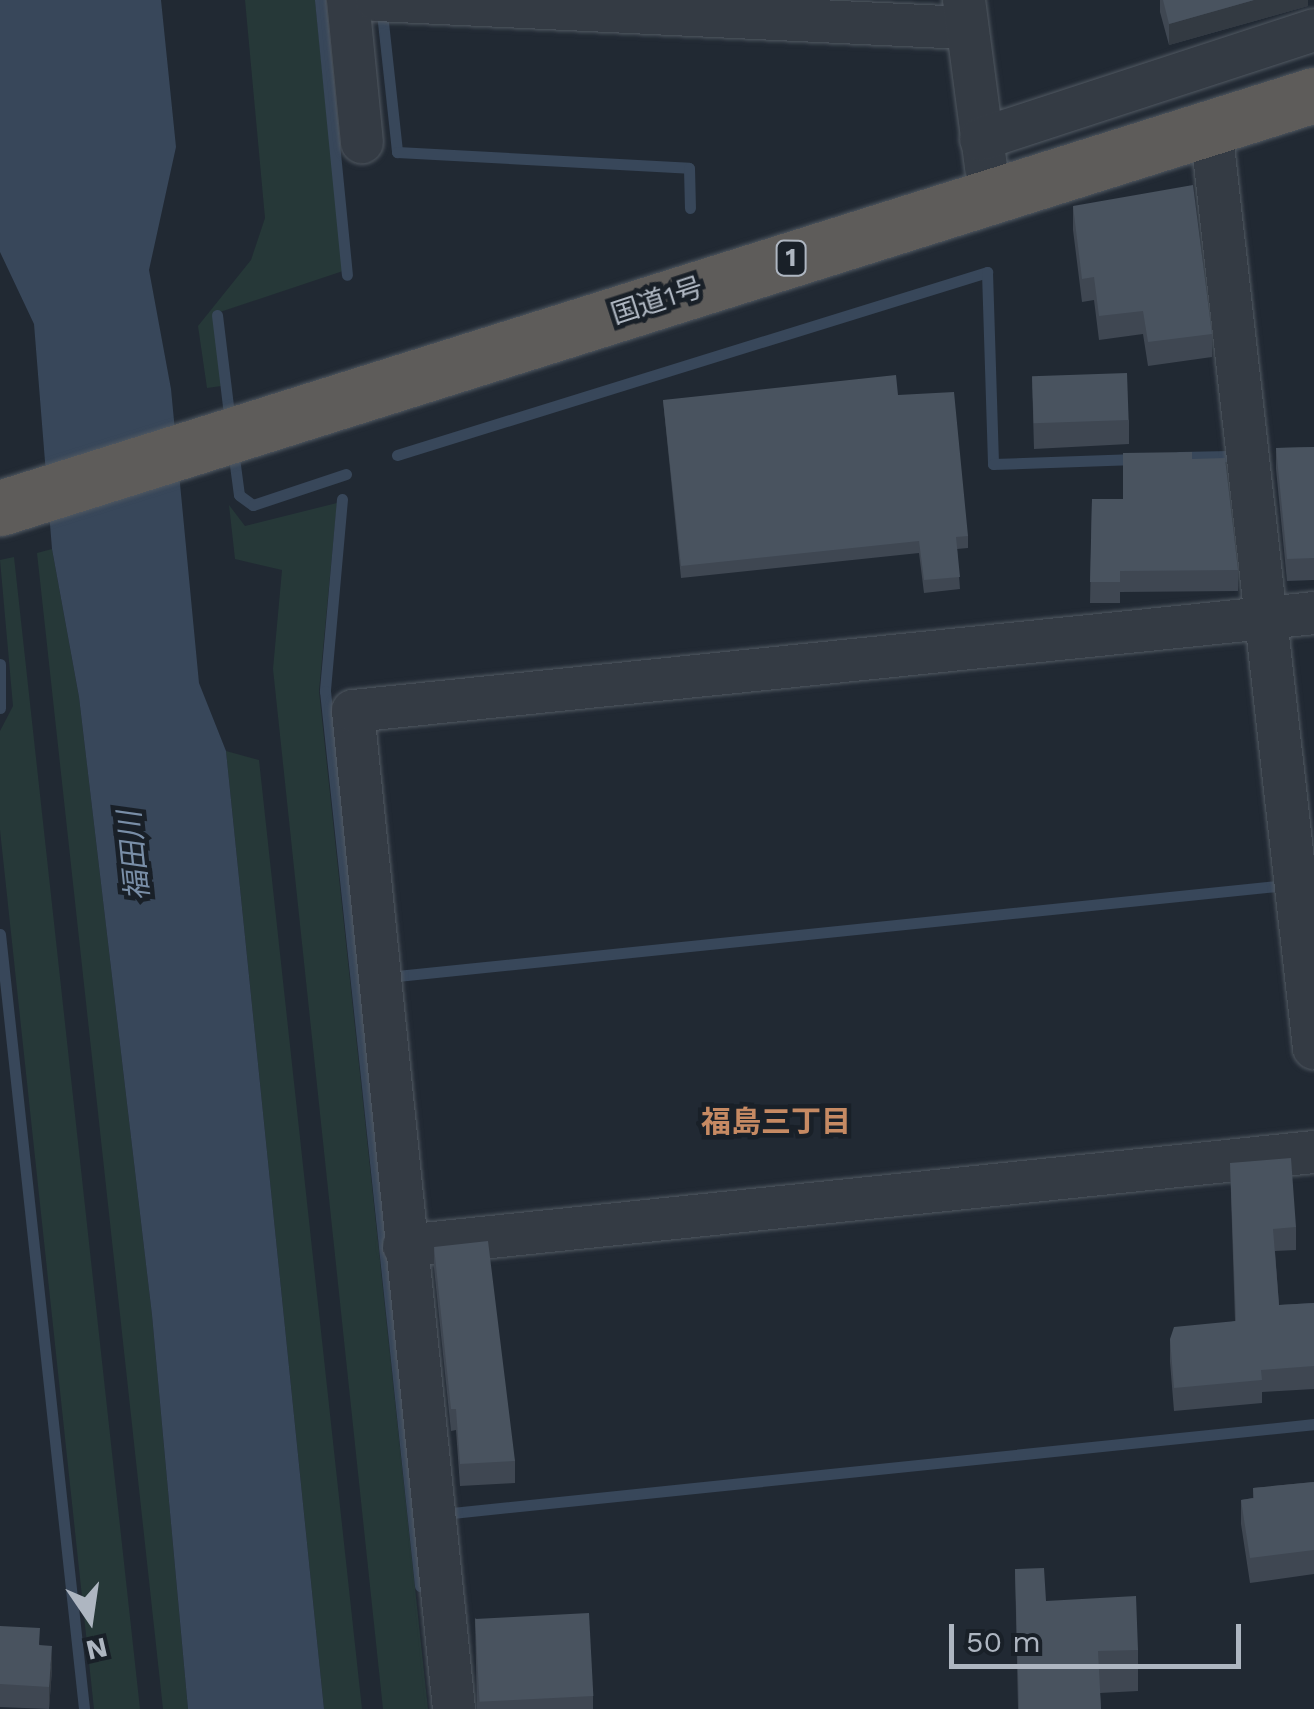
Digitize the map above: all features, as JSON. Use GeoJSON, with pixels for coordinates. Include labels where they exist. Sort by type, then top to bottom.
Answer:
{"type":"FeatureCollection","features":[{"type":"Feature","properties":{"kind":"highway","name":"国道1号"},"geometry":{"type":"LineString","coordinates":[[8,506],[991,193],[1314,95]]}},
{"type":"Feature","properties":{"kind":"street"},"geometry":{"type":"LineString","coordinates":[[348,0],[362,142]]}},
{"type":"Feature","properties":{"kind":"street"},"geometry":{"type":"LineString","coordinates":[[377,0],[963,7],[991,193]]}},
{"type":"Feature","properties":{"kind":"street"},"geometry":{"type":"LineString","coordinates":[[981,139],[1314,30]]}},
{"type":"Feature","properties":{"kind":"street"},"geometry":{"type":"LineString","coordinates":[[1211,128],[1269,617],[1314,1048]]}},
{"type":"Feature","properties":{"kind":"street"},"geometry":{"type":"LineString","coordinates":[[454,1709],[404,1246],[353,711],[1314,613]]}},
{"type":"Feature","properties":{"kind":"street"},"geometry":{"type":"LineString","coordinates":[[404,1246],[1314,1152]]}},
{"type":"Feature","properties":{"kind":"shaded area"},"geometry":{"type":"Polygon","coordinates":[[[245,0],[315,0],[343,271],[214,314],[221,386],[207,388],[198,326],[251,260],[265,218],[245,0]]]}},
{"type":"Feature","properties":{"kind":"shaded area"},"geometry":{"type":"Polygon","coordinates":[[[337,503],[319,691],[428,1709],[383,1709],[273,669],[282,570],[235,559],[229,505],[245,526],[337,503]]]}},
{"type":"Feature","properties":{"kind":"shaded area"},"geometry":{"type":"Polygon","coordinates":[[[52,549],[79,697],[152,1315],[188,1709],[163,1709],[37,553],[52,549]]]}},
{"type":"Feature","properties":{"kind":"shaded area"},"geometry":{"type":"Polygon","coordinates":[[[14,557],[140,1709],[94,1709],[0,830],[0,731],[13,706],[0,560],[14,557]]]}},
{"type":"Feature","properties":{"kind":"shaded area"},"geometry":{"type":"Polygon","coordinates":[[[226,751],[259,760],[362,1709],[324,1709],[226,751]]]}},
{"type":"Feature","properties":{"kind":"water","name":"福田川"},"geometry":{"type":"Polygon","coordinates":[[[0,0],[161,0],[176,147],[149,270],[171,389],[199,683],[226,751],[324,1709],[188,1709],[152,1315],[79,697],[52,549],[34,324],[0,252],[0,0]]]}},
{"type":"Feature","properties":{"kind":"building"},"geometry":{"type":"Polygon","coordinates":[[[1163,0],[1254,0],[1169,24],[1163,0]]]}},
{"type":"Feature","properties":{"kind":"building"},"geometry":{"type":"Polygon","coordinates":[[[1193,185],[1212,334],[1148,342],[1143,311],[1099,316],[1094,277],[1082,279],[1073,206],[1193,185]]]}},
{"type":"Feature","properties":{"kind":"building"},"geometry":{"type":"Polygon","coordinates":[[[1127,373],[1129,420],[1034,423],[1032,376],[1127,373]]]}},
{"type":"Feature","properties":{"kind":"building"},"geometry":{"type":"Polygon","coordinates":[[[896,375],[898,395],[954,392],[968,536],[956,537],[960,577],[924,580],[919,541],[681,566],[663,400],[896,375]]]}},
{"type":"Feature","properties":{"kind":"building"},"geometry":{"type":"Polygon","coordinates":[[[1314,447],[1314,558],[1287,559],[1276,448],[1314,447]]]}},
{"type":"Feature","properties":{"kind":"building"},"geometry":{"type":"Polygon","coordinates":[[[1192,452],[1192,459],[1225,458],[1238,570],[1120,571],[1120,582],[1090,582],[1092,499],[1123,499],[1123,453],[1192,452]]]}},
{"type":"Feature","properties":{"kind":"building"},"geometry":{"type":"Polygon","coordinates":[[[1291,1158],[1296,1227],[1273,1229],[1279,1305],[1314,1303],[1314,1366],[1261,1370],[1262,1380],[1174,1388],[1170,1339],[1174,1327],[1236,1321],[1230,1163],[1291,1158]]]}},
{"type":"Feature","properties":{"kind":"building"},"geometry":{"type":"Polygon","coordinates":[[[488,1241],[515,1461],[460,1464],[434,1247],[488,1241]]]}},
{"type":"Feature","properties":{"kind":"building"},"geometry":{"type":"Polygon","coordinates":[[[1314,1482],[1314,1550],[1250,1558],[1241,1500],[1254,1498],[1253,1488],[1314,1482]]]}},
{"type":"Feature","properties":{"kind":"building"},"geometry":{"type":"Polygon","coordinates":[[[1044,1568],[1046,1601],[1136,1596],[1138,1650],[1098,1651],[1101,1709],[1019,1709],[1015,1569],[1044,1568]]]}},
{"type":"Feature","properties":{"kind":"building"},"geometry":{"type":"Polygon","coordinates":[[[589,1613],[593,1696],[480,1702],[475,1619],[589,1613]]]}},
{"type":"Feature","properties":{"kind":"building"},"geometry":{"type":"Polygon","coordinates":[[[0,1626],[40,1628],[39,1645],[52,1646],[49,1687],[0,1684],[0,1626]]]}},
{"type":"Feature","properties":{"kind":"waterway"},"geometry":{"type":"LineString","coordinates":[[320,0],[347,275]]}},
{"type":"Feature","properties":{"kind":"waterway"},"geometry":{"type":"LineString","coordinates":[[382,13],[397,152],[689,168],[690,208]]}},
{"type":"Feature","properties":{"kind":"waterway"},"geometry":{"type":"LineString","coordinates":[[397,455],[987,272],[993,464],[1136,459]]}},
{"type":"Feature","properties":{"kind":"waterway"},"geometry":{"type":"LineString","coordinates":[[217,315],[230,422]]}},
{"type":"Feature","properties":{"kind":"waterway"},"geometry":{"type":"LineString","coordinates":[[233,450],[239,495],[253,505],[346,474]]}},
{"type":"Feature","properties":{"kind":"waterway"},"geometry":{"type":"LineString","coordinates":[[1179,457],[1230,456]]}},
{"type":"Feature","properties":{"kind":"waterway"},"geometry":{"type":"LineString","coordinates":[[342,499],[325,691],[420,1586]]}},
{"type":"Feature","properties":{"kind":"waterway"},"geometry":{"type":"LineString","coordinates":[[0,664],[0,708]]}},
{"type":"Feature","properties":{"kind":"waterway"},"geometry":{"type":"LineString","coordinates":[[397,976],[1277,886]]}},
{"type":"Feature","properties":{"kind":"waterway"},"geometry":{"type":"LineString","coordinates":[[0,934],[84,1709]]}},
{"type":"Feature","properties":{"kind":"waterway"},"geometry":{"type":"LineString","coordinates":[[452,1513],[1314,1424]]}},
{"type":"Feature","properties":{"kind":"district","name":"福島三丁目"},"geometry":{"type":"Point","coordinates":[776,1122]}}]}
